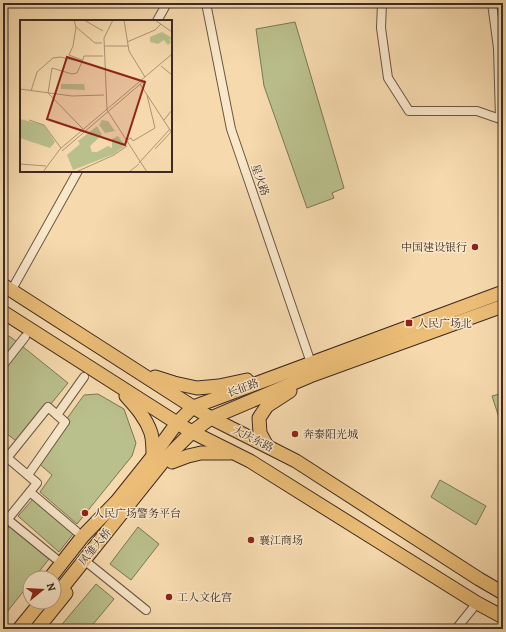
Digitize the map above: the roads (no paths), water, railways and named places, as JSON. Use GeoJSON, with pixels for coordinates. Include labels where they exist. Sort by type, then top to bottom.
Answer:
{"type":"FeatureCollection","features":[{"type":"Feature","properties":{"kind":"main road","name":"大庆东路"},"geometry":{"type":"LineString","coordinates":[[7,288],[211,418],[296,461],[503,593]]}},
{"type":"Feature","properties":{"kind":"main road","name":"长征路"},"geometry":{"type":"LineString","coordinates":[[163,459],[177,423],[193,407],[503,292]]}},
{"type":"Feature","properties":{"kind":"main road","name":"长征路"},"geometry":{"type":"LineString","coordinates":[[56,570],[83,536],[117,501],[211,418],[310,376],[503,306]]}},
{"type":"Feature","properties":{"kind":"main road","name":"大庆东路"},"geometry":{"type":"LineString","coordinates":[[3,312],[177,423],[189,436],[234,453],[250,461],[477,603],[503,617]]}},
{"type":"Feature","properties":{"kind":"main road"},"geometry":{"type":"LineString","coordinates":[[138,372],[197,388],[219,386],[282,370],[334,351],[348,350]]}},
{"type":"Feature","properties":{"kind":"main road"},"geometry":{"type":"LineString","coordinates":[[267,446],[260,433],[259,418],[267,406],[301,384],[310,376]]}},
{"type":"Feature","properties":{"kind":"main road"},"geometry":{"type":"LineString","coordinates":[[114,383],[135,405],[145,419],[163,459],[201,453],[234,453]]}},
{"type":"Feature","properties":{"kind":"main road","name":"凤雏大桥"},"geometry":{"type":"LineString","coordinates":[[62,588],[163,459]]}},
{"type":"Feature","properties":{"kind":"main road","name":"凤雏大桥"},"geometry":{"type":"LineString","coordinates":[[62,579],[88,555],[117,501]]}},
{"type":"Feature","properties":{"kind":"main road"},"geometry":{"type":"LineString","coordinates":[[37,629],[88,555]]}},
{"type":"Feature","properties":{"kind":"main road"},"geometry":{"type":"LineString","coordinates":[[10,629],[25,610]]}},
{"type":"Feature","properties":{"kind":"main road"},"geometry":{"type":"LineString","coordinates":[[19,629],[34,610]]}},
{"type":"Feature","properties":{"kind":"main road"},"geometry":{"type":"LineString","coordinates":[[29,629],[44,610]]}},
{"type":"Feature","properties":{"kind":"street"},"geometry":{"type":"LineString","coordinates":[[158,20],[167,3]]}},
{"type":"Feature","properties":{"kind":"street","name":"星火路"},"geometry":{"type":"LineString","coordinates":[[206,3],[231,129],[310,360]]}},
{"type":"Feature","properties":{"kind":"street"},"geometry":{"type":"LineString","coordinates":[[382,3],[381,28],[388,78],[409,111],[477,111],[502,119],[498,48],[492,3]]}},
{"type":"Feature","properties":{"kind":"street"},"geometry":{"type":"LineString","coordinates":[[7,288],[77,172]]}},
{"type":"Feature","properties":{"kind":"street"},"geometry":{"type":"LineString","coordinates":[[3,365],[25,337]]}},
{"type":"Feature","properties":{"kind":"street"},"geometry":{"type":"LineString","coordinates":[[57,414],[84,377]]}},
{"type":"Feature","properties":{"kind":"street"},"geometry":{"type":"LineString","coordinates":[[28,475],[65,422],[48,407],[5,456],[37,483],[5,522],[54,558]]}},
{"type":"Feature","properties":{"kind":"street"},"geometry":{"type":"LineString","coordinates":[[30,492],[76,531]]}},
{"type":"Feature","properties":{"kind":"street"},"geometry":{"type":"LineString","coordinates":[[88,555],[146,610]]}},
{"type":"Feature","properties":{"kind":"street"},"geometry":{"type":"LineString","coordinates":[[456,629],[477,603]]}},
{"type":"Feature","properties":{"kind":"place","name":"中国建设银行"},"geometry":{"type":"Point","coordinates":[475,247]}},
{"type":"Feature","properties":{"kind":"place","name":"人民广场北"},"geometry":{"type":"Point","coordinates":[409,323]}},
{"type":"Feature","properties":{"kind":"place","name":"奔泰阳光城"},"geometry":{"type":"Point","coordinates":[295,434]}},
{"type":"Feature","properties":{"kind":"place","name":"人民广场警务平台"},"geometry":{"type":"Point","coordinates":[85,513]}},
{"type":"Feature","properties":{"kind":"place","name":"襄江商场"},"geometry":{"type":"Point","coordinates":[251,540]}},
{"type":"Feature","properties":{"kind":"place","name":"工人文化宫"},"geometry":{"type":"Point","coordinates":[169,597]}}]}
